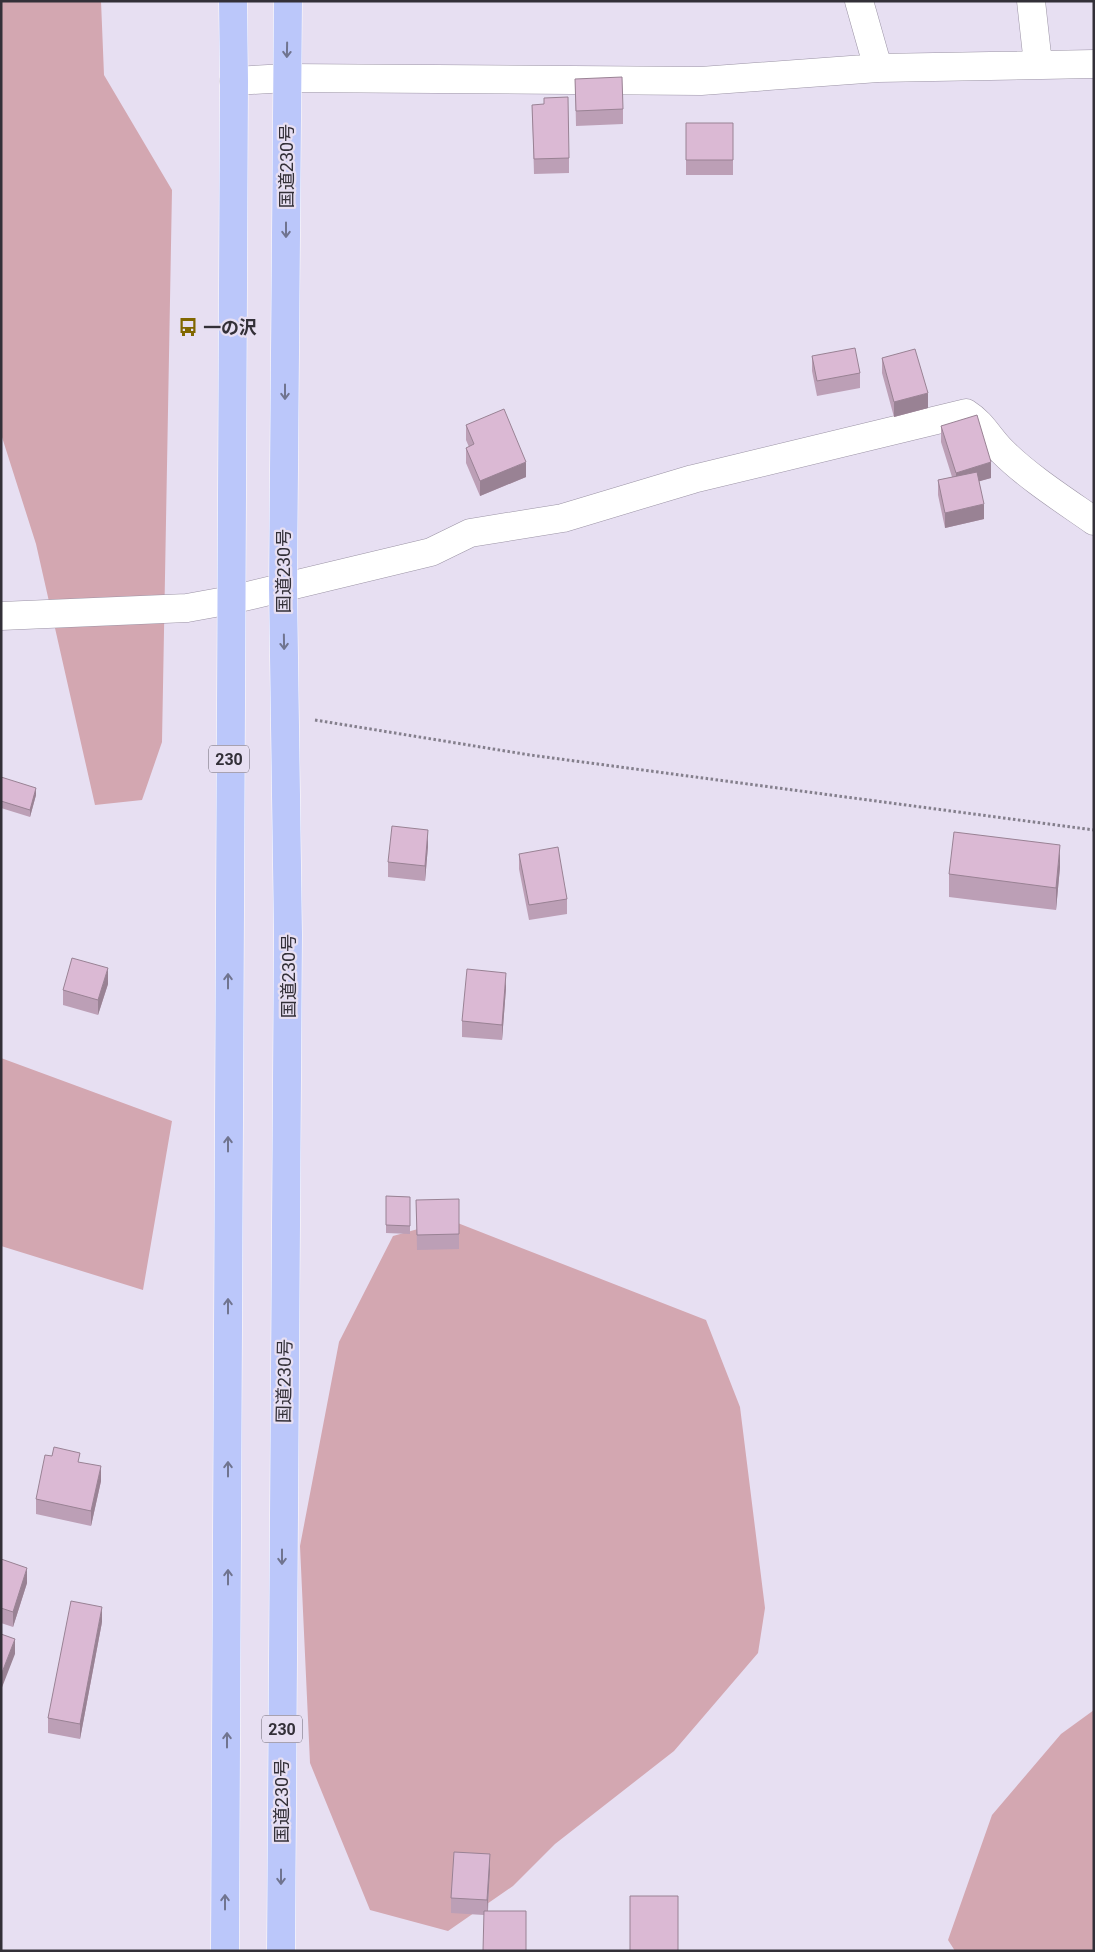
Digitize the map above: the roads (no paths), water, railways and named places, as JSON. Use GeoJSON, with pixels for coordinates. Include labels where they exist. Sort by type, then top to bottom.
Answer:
{"type":"FeatureCollection","features":[{"type":"Feature","properties":{"kind":"highway","name":"230"},"geometry":{"type":"LineString","coordinates":[[225,1951],[233,1]]}},
{"type":"Feature","properties":{"kind":"highway","name":"国道230号"},"geometry":{"type":"LineString","coordinates":[[281,1951],[288,934],[283,587],[288,1]]}},
{"type":"Feature","properties":{"kind":"street"},"geometry":{"type":"LineString","coordinates":[[859,1],[878,68]]}},
{"type":"Feature","properties":{"kind":"street"},"geometry":{"type":"LineString","coordinates":[[1031,1],[1038,64]]}},
{"type":"Feature","properties":{"kind":"street"},"geometry":{"type":"LineString","coordinates":[[234,81],[287,78],[701,80],[878,68],[1094,64]]}},
{"type":"Feature","properties":{"kind":"street"},"geometry":{"type":"LineString","coordinates":[[1,616],[187,608],[231,600],[431,552],[470,534],[562,518],[693,479],[966,413],[978,420],[1003,451],[1058,496],[1094,521]]}},
{"type":"Feature","properties":{"kind":"place","name":"一の沢"},"geometry":{"type":"Point","coordinates":[188,327]}}]}
